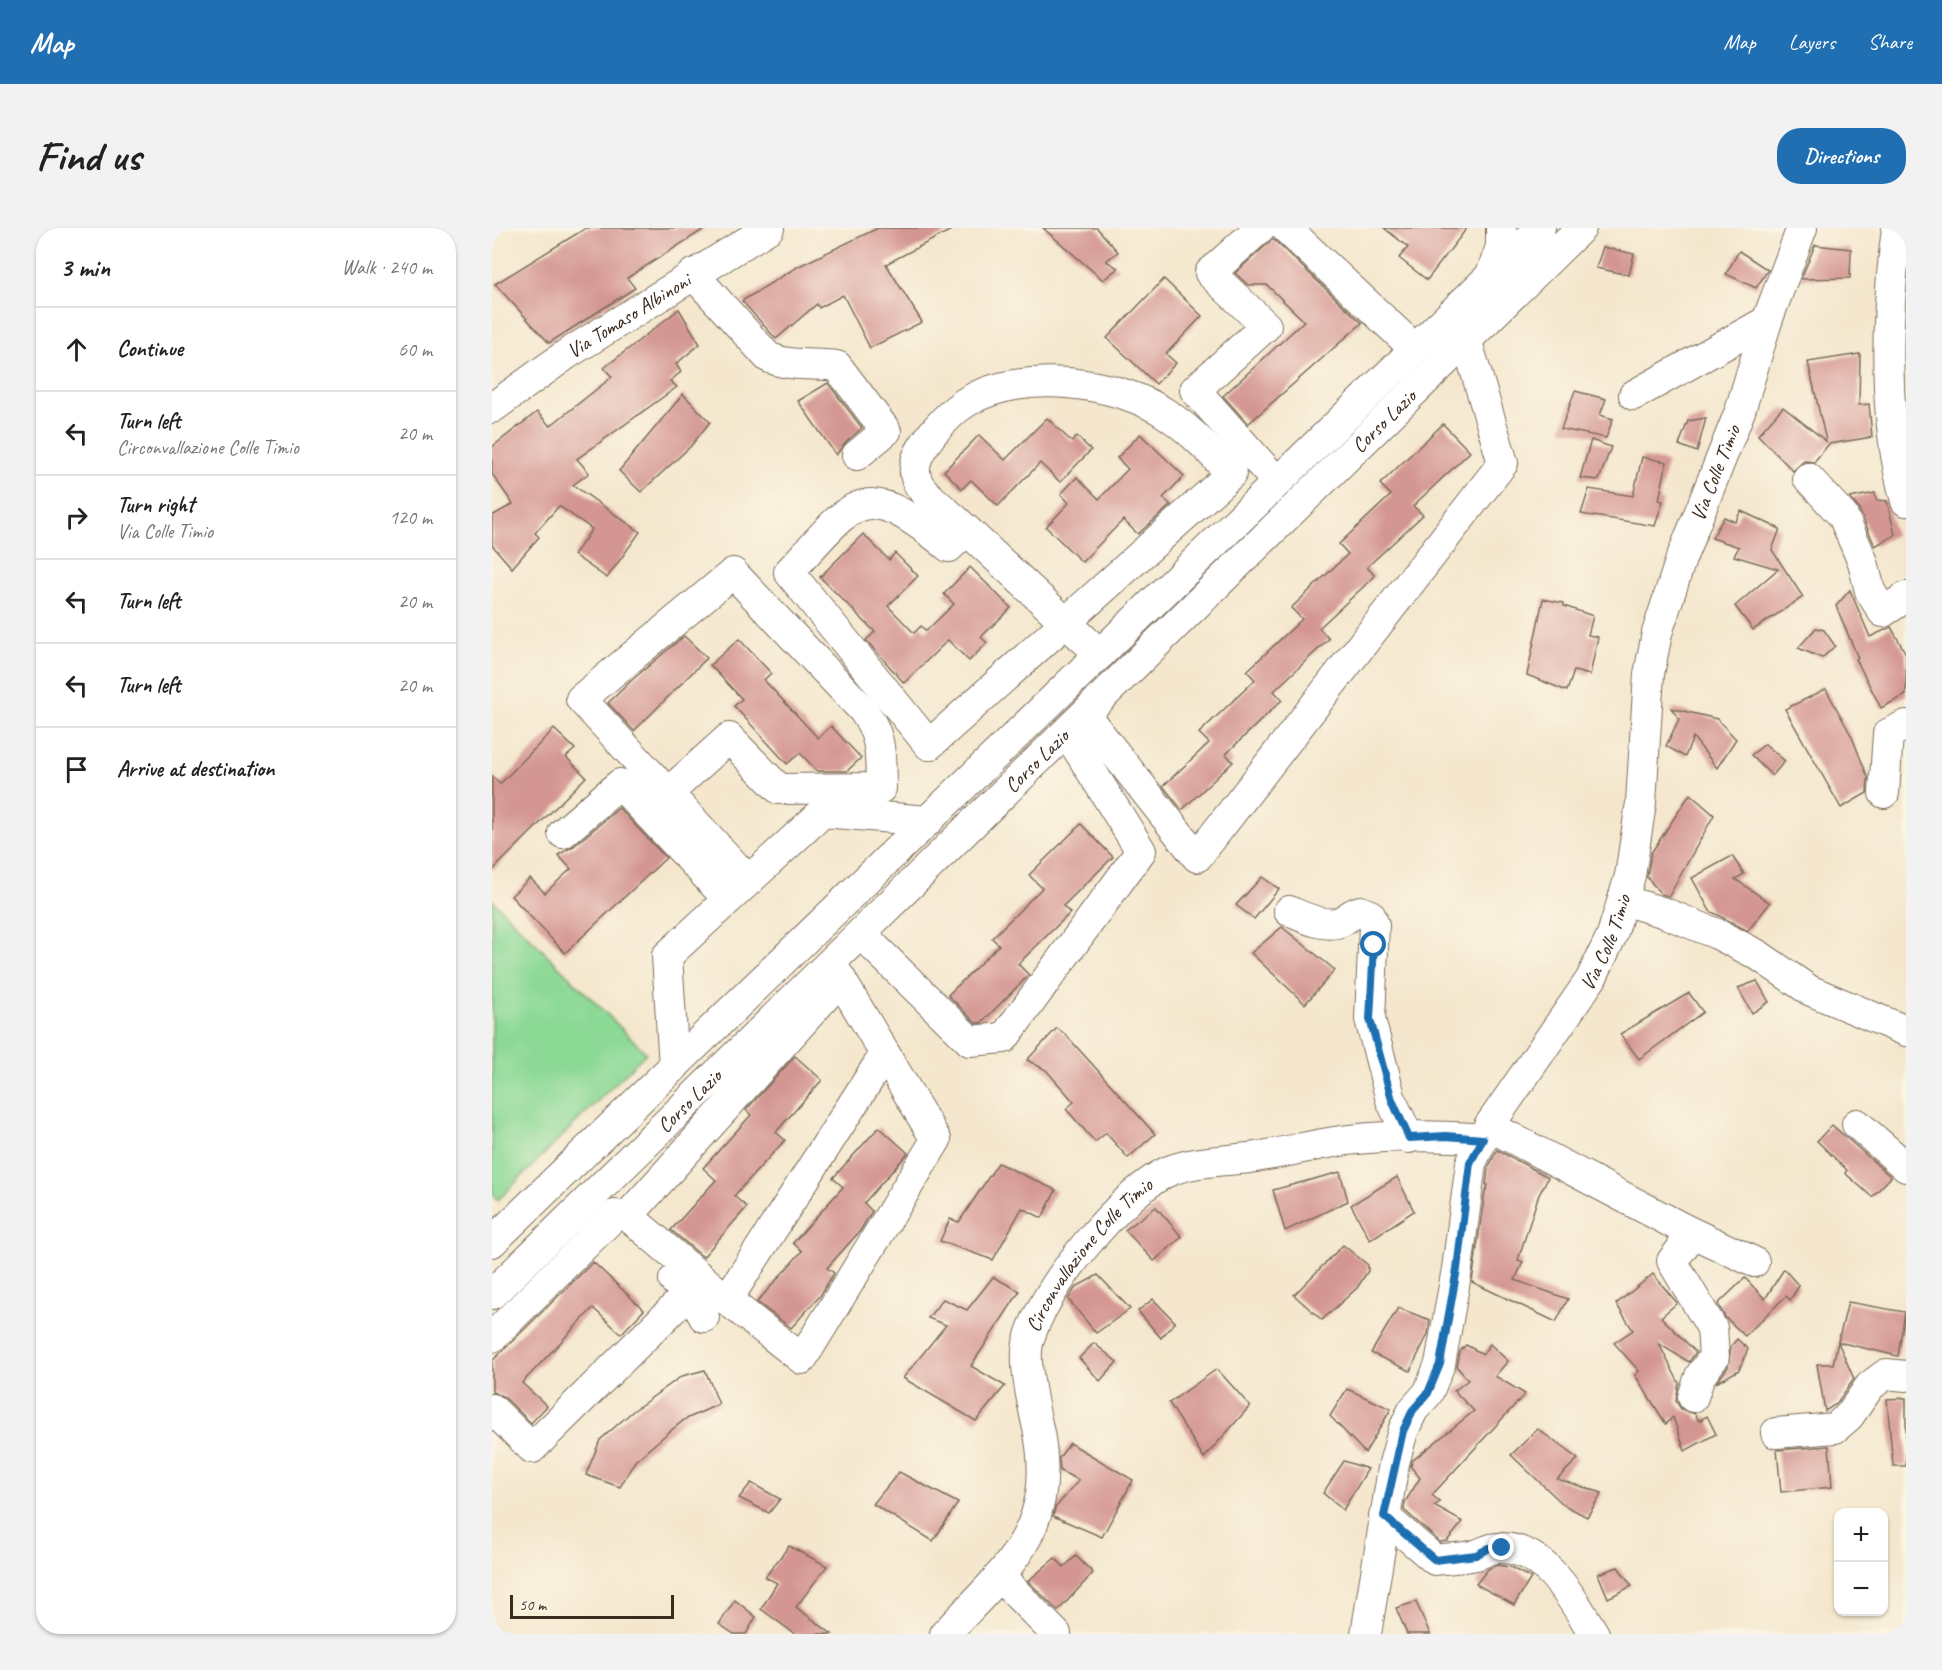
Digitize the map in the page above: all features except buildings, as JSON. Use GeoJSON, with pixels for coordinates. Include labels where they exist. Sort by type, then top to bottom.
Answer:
{"type":"FeatureCollection","features":[{"type":"Feature","properties":{"kind":"street","name":"Via Tomaso Albinoni"},"geometry":{"type":"LineString","coordinates":[[492,408],[567,354],[769,228]]}},
{"type":"Feature","properties":{"kind":"street"},"geometry":{"type":"LineString","coordinates":[[1260,228],[1210,273],[1266,326],[1195,390],[1277,482]]}},
{"type":"Feature","properties":{"kind":"street"},"geometry":{"type":"LineString","coordinates":[[1286,228],[1415,349]]}},
{"type":"Feature","properties":{"kind":"street","name":"Corso Lazio"},"geometry":{"type":"LineString","coordinates":[[1490,277],[1501,247],[1501,228]]}},
{"type":"Feature","properties":{"kind":"street","name":"Corso Lazio"},"geometry":{"type":"LineString","coordinates":[[492,1242],[1540,228]]}},
{"type":"Feature","properties":{"kind":"street","name":"Corso Lazio"},"geometry":{"type":"LineString","coordinates":[[492,1294],[595,1193],[836,971],[861,934],[1581,228]]}},
{"type":"Feature","properties":{"kind":"street","name":"Via Colle Timio"},"geometry":{"type":"LineString","coordinates":[[1366,1634],[1384,1516],[1403,1431],[1413,1410],[1428,1393],[1440,1364],[1455,1281],[1470,1163],[1486,1132],[1591,979],[1612,935],[1630,876],[1641,803],[1649,674],[1657,633],[1681,559],[1740,411],[1767,321],[1802,228]]}},
{"type":"Feature","properties":{"kind":"street"},"geometry":{"type":"LineString","coordinates":[[1906,229],[1897,228],[1890,318],[1893,434],[1906,501]]}},
{"type":"Feature","properties":{"kind":"street"},"geometry":{"type":"LineString","coordinates":[[693,274],[768,357],[781,363],[811,362],[837,366],[886,431],[857,455]]}},
{"type":"Feature","properties":{"kind":"street"},"geometry":{"type":"LineString","coordinates":[[1634,395],[1767,321]]}},
{"type":"Feature","properties":{"kind":"street"},"geometry":{"type":"LineString","coordinates":[[1076,724],[1197,856],[1503,463],[1467,342]]}},
{"type":"Feature","properties":{"kind":"street"},"geometry":{"type":"LineString","coordinates":[[967,530],[949,547],[919,523],[894,509],[862,503],[845,512],[789,572],[928,745],[1064,621],[1231,474],[1197,437],[1167,414],[1139,399],[1096,388],[1035,381],[993,391],[969,400],[944,419],[920,450],[914,468],[919,485],[967,530],[1064,621],[1100,654]]}},
{"type":"Feature","properties":{"kind":"street"},"geometry":{"type":"LineString","coordinates":[[1809,478],[1843,516],[1863,562],[1870,591],[1883,612],[1906,597]]}},
{"type":"Feature","properties":{"kind":"street"},"geometry":{"type":"LineString","coordinates":[[668,793],[729,738],[779,789],[880,788],[880,741],[874,725],[733,573],[581,699],[668,793],[737,889]]}},
{"type":"Feature","properties":{"kind":"street"},"geometry":{"type":"LineString","coordinates":[[861,934],[970,1041],[1004,1038],[1141,851],[1076,724]]}},
{"type":"Feature","properties":{"kind":"street"},"geometry":{"type":"LineString","coordinates":[[1884,793],[1888,734],[1906,724]]}},
{"type":"Feature","properties":{"kind":"street"},"geometry":{"type":"LineString","coordinates":[[563,833],[620,784],[737,889]]}},
{"type":"Feature","properties":{"kind":"street"},"geometry":{"type":"LineString","coordinates":[[674,1066],[667,956],[823,812],[928,821]]}},
{"type":"Feature","properties":{"kind":"street"},"geometry":{"type":"LineString","coordinates":[[1623,900],[1665,913],[1717,934],[1758,955],[1809,990],[1906,1031]]}},
{"type":"Feature","properties":{"kind":"street"},"geometry":{"type":"LineString","coordinates":[[1288,911],[1308,919],[1329,923],[1342,921],[1360,911],[1370,915],[1374,925],[1374,945],[1370,1019],[1392,1100],[1409,1138]]}},
{"type":"Feature","properties":{"kind":"street"},"geometry":{"type":"LineString","coordinates":[[595,1193],[706,1304],[802,1359],[936,1140],[836,971],[628,1216],[706,1304]]}},
{"type":"Feature","properties":{"kind":"street"},"geometry":{"type":"LineString","coordinates":[[492,1409],[532,1448],[706,1304],[885,1054]]}},
{"type":"Feature","properties":{"kind":"street"},"geometry":{"type":"LineString","coordinates":[[1857,1124],[1906,1167]]}},
{"type":"Feature","properties":{"kind":"street"},"geometry":{"type":"LineString","coordinates":[[1486,1132],[1754,1262]]}},
{"type":"Feature","properties":{"kind":"street","name":"Circonvallazione Colle Timio"},"geometry":{"type":"LineString","coordinates":[[945,1634],[1016,1557],[1033,1527],[1041,1497],[1044,1459],[1027,1346],[1036,1320],[1052,1290],[1075,1258],[1132,1197],[1168,1171],[1202,1163],[1248,1158],[1335,1142],[1486,1132]]}},
{"type":"Feature","properties":{"kind":"street"},"geometry":{"type":"LineString","coordinates":[[492,1337],[615,1215]]}},
{"type":"Feature","properties":{"kind":"street"},"geometry":{"type":"LineString","coordinates":[[1684,1229],[1683,1247],[1672,1261],[1712,1328],[1714,1357],[1700,1376],[1693,1397]]}},
{"type":"Feature","properties":{"kind":"street"},"geometry":{"type":"LineString","coordinates":[[1776,1433],[1835,1428],[1849,1416],[1870,1386],[1886,1374],[1906,1376]]}},
{"type":"Feature","properties":{"kind":"street"},"geometry":{"type":"LineString","coordinates":[[1384,1516],[1435,1560],[1476,1555],[1489,1548],[1502,1548],[1524,1553],[1557,1579],[1594,1634]]}},
{"type":"Feature","properties":{"kind":"street"},"geometry":{"type":"LineString","coordinates":[[999,1576],[1056,1634]]}},
{"type":"Feature","properties":{"kind":"green space"},"geometry":{"type":"Polygon","coordinates":[[[492,900],[646,1053],[498,1200],[492,1194],[492,900]]]}},
{"type":"Feature","properties":{"kind":"route"},"geometry":{"type":"LineString","coordinates":[[1374,945],[1370,1019],[1392,1100],[1409,1138],[1446,1136],[1483,1139],[1470,1163],[1450,1316],[1440,1364],[1428,1393],[1413,1410],[1403,1431],[1394,1463],[1384,1516],[1416,1546],[1435,1560],[1476,1555],[1489,1548],[1502,1548]]}}]}
